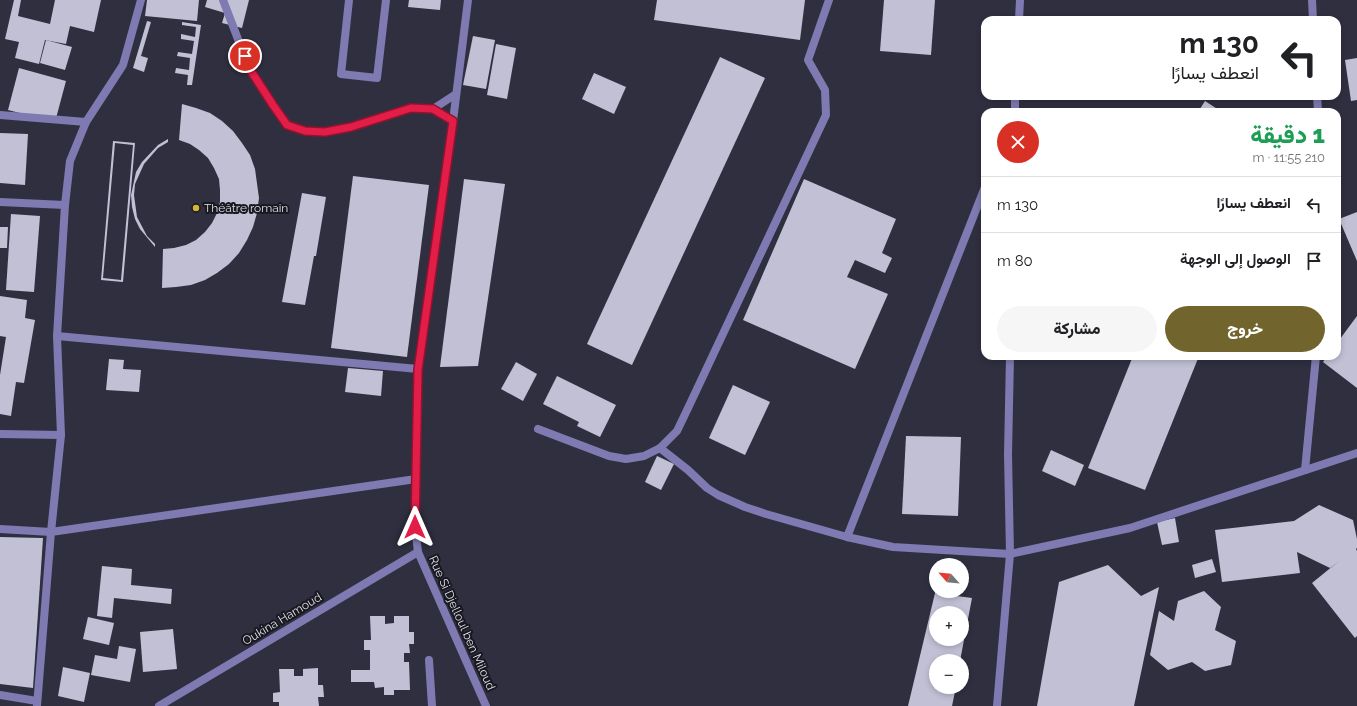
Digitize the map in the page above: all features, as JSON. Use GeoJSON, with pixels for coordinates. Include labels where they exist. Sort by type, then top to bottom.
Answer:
{"type":"FeatureCollection","features":[{"type":"Feature","properties":{"kind":"street"},"geometry":{"type":"LineString","coordinates":[[0,695],[37,703],[51,532],[61,435],[57,336],[65,205],[70,161],[86,122],[123,65],[141,0]]}},
{"type":"Feature","properties":{"kind":"street"},"geometry":{"type":"LineString","coordinates":[[223,0],[249,68],[287,125],[305,131],[325,132],[351,127],[411,108],[433,109],[453,121]]}},
{"type":"Feature","properties":{"kind":"street"},"geometry":{"type":"LineString","coordinates":[[349,0],[341,74],[377,78],[386,0]]}},
{"type":"Feature","properties":{"kind":"street","name":"Rue Si Djelloul ben Miloud"},"geometry":{"type":"LineString","coordinates":[[468,0],[453,121],[418,370],[415,527],[418,552],[486,706]]}},
{"type":"Feature","properties":{"kind":"street"},"geometry":{"type":"LineString","coordinates":[[538,429],[609,456],[626,459],[644,456],[660,448],[677,430],[826,114],[825,90],[808,60],[829,0]]}},
{"type":"Feature","properties":{"kind":"street"},"geometry":{"type":"LineString","coordinates":[[1019,16],[1020,0]]}},
{"type":"Feature","properties":{"kind":"street"},"geometry":{"type":"LineString","coordinates":[[1312,0],[1313,16]]}},
{"type":"Feature","properties":{"kind":"street"},"geometry":{"type":"LineString","coordinates":[[433,109],[456,94]]}},
{"type":"Feature","properties":{"kind":"street"},"geometry":{"type":"LineString","coordinates":[[0,115],[86,122]]}},
{"type":"Feature","properties":{"kind":"street"},"geometry":{"type":"LineString","coordinates":[[847,537],[981,197]]}},
{"type":"Feature","properties":{"kind":"street"},"geometry":{"type":"LineString","coordinates":[[0,202],[65,205]]}},
{"type":"Feature","properties":{"kind":"street"},"geometry":{"type":"LineString","coordinates":[[57,336],[418,370]]}},
{"type":"Feature","properties":{"kind":"street"},"geometry":{"type":"LineString","coordinates":[[997,706],[1010,554],[1008,454],[1010,360]]}},
{"type":"Feature","properties":{"kind":"street"},"geometry":{"type":"LineString","coordinates":[[1304,470],[1316,360]]}},
{"type":"Feature","properties":{"kind":"street"},"geometry":{"type":"LineString","coordinates":[[0,434],[61,435]]}},
{"type":"Feature","properties":{"kind":"street"},"geometry":{"type":"LineString","coordinates":[[660,448],[688,470],[707,488],[729,500],[766,514],[847,537],[893,547],[1010,554],[1130,528],[1357,453]]}},
{"type":"Feature","properties":{"kind":"street"},"geometry":{"type":"LineString","coordinates":[[0,529],[51,532],[416,479]]}},
{"type":"Feature","properties":{"kind":"street","name":"Oukina Hamoud"},"geometry":{"type":"LineString","coordinates":[[159,706],[418,552]]}},
{"type":"Feature","properties":{"kind":"street"},"geometry":{"type":"LineString","coordinates":[[429,660],[432,706]]}},
{"type":"Feature","properties":{"kind":"building"},"geometry":{"type":"Polygon","coordinates":[[[14,0],[21,0],[18,16],[50,24],[55,0],[101,0],[94,32],[70,26],[66,44],[45,40],[39,64],[15,58],[19,42],[5,39],[14,0]]]}},
{"type":"Feature","properties":{"kind":"building"},"geometry":{"type":"Polygon","coordinates":[[[147,0],[199,0],[197,21],[145,16],[147,0]]]}},
{"type":"Feature","properties":{"kind":"building"},"geometry":{"type":"Polygon","coordinates":[[[207,0],[249,0],[242,28],[222,23],[225,13],[205,7],[207,0]]]}},
{"type":"Feature","properties":{"kind":"building"},"geometry":{"type":"Polygon","coordinates":[[[409,0],[441,0],[440,10],[408,7],[409,0]]]}},
{"type":"Feature","properties":{"kind":"building"},"geometry":{"type":"Polygon","coordinates":[[[657,0],[805,0],[800,40],[654,20],[657,0]]]}},
{"type":"Feature","properties":{"kind":"building"},"geometry":{"type":"Polygon","coordinates":[[[884,0],[935,0],[931,55],[880,51],[884,0]]]}},
{"type":"Feature","properties":{"kind":"building"},"geometry":{"type":"Polygon","coordinates":[[[147,21],[151,22],[141,56],[148,58],[144,72],[133,68],[147,21]]]}},
{"type":"Feature","properties":{"kind":"building"},"geometry":{"type":"Polygon","coordinates":[[[182,22],[201,25],[192,85],[187,85],[188,75],[175,73],[176,68],[189,70],[190,58],[177,56],[178,52],[192,54],[194,41],[181,39],[181,34],[195,37],[196,27],[182,25],[182,22]]]}},
{"type":"Feature","properties":{"kind":"building"},"geometry":{"type":"Polygon","coordinates":[[[473,36],[495,40],[486,89],[463,85],[473,36]]]}},
{"type":"Feature","properties":{"kind":"building"},"geometry":{"type":"Polygon","coordinates":[[[46,40],[72,47],[65,70],[40,63],[46,40]]]}},
{"type":"Feature","properties":{"kind":"building"},"geometry":{"type":"Polygon","coordinates":[[[496,44],[516,48],[507,99],[487,95],[496,44]]]}},
{"type":"Feature","properties":{"kind":"building"},"geometry":{"type":"Polygon","coordinates":[[[720,57],[765,78],[632,365],[587,344],[720,57]]]}},
{"type":"Feature","properties":{"kind":"building"},"geometry":{"type":"Polygon","coordinates":[[[1357,58],[1357,100],[1351,101],[1345,60],[1357,58]]]}},
{"type":"Feature","properties":{"kind":"building"},"geometry":{"type":"Polygon","coordinates":[[[19,68],[66,81],[55,122],[8,110],[19,68]]]}},
{"type":"Feature","properties":{"kind":"building"},"geometry":{"type":"Polygon","coordinates":[[[594,73],[626,87],[614,114],[582,99],[594,73]]]}},
{"type":"Feature","properties":{"kind":"building"},"geometry":{"type":"Polygon","coordinates":[[[1205,101],[1216,108],[1201,108],[1205,101]]]}},
{"type":"Feature","properties":{"kind":"building"},"geometry":{"type":"Polygon","coordinates":[[[182,104],[210,113],[233,131],[250,155],[255,169],[259,198],[253,227],[239,253],[229,264],[205,280],[191,285],[162,288],[163,249],[186,245],[196,240],[212,223],[220,202],[219,179],[208,158],[190,144],[179,140],[182,104]]]}},
{"type":"Feature","properties":{"kind":"building"},"geometry":{"type":"Polygon","coordinates":[[[0,133],[28,134],[25,185],[0,183],[0,133]]]}},
{"type":"Feature","properties":{"kind":"building"},"geometry":{"type":"Polygon","coordinates":[[[168,139],[168,142],[158,148],[144,164],[135,184],[134,195],[137,217],[147,236],[155,244],[155,247],[140,229],[135,219],[131,195],[136,172],[142,162],[158,145],[168,139]]]}},
{"type":"Feature","properties":{"kind":"building"},"geometry":{"type":"Polygon","coordinates":[[[113,141],[135,143],[123,282],[101,280],[113,141]],[[115,143],[103,278],[121,280],[133,145],[115,143]]]}},
{"type":"Feature","properties":{"kind":"building"},"geometry":{"type":"Polygon","coordinates":[[[353,176],[429,185],[407,357],[331,348],[353,176]]]}},
{"type":"Feature","properties":{"kind":"building"},"geometry":{"type":"Polygon","coordinates":[[[464,179],[505,184],[478,366],[440,367],[464,179]]]}},
{"type":"Feature","properties":{"kind":"building"},"geometry":{"type":"Polygon","coordinates":[[[804,179],[896,219],[882,253],[892,258],[885,273],[855,260],[847,277],[888,294],[855,369],[743,320],[804,179]]]}},
{"type":"Feature","properties":{"kind":"building"},"geometry":{"type":"Polygon","coordinates":[[[302,193],[326,197],[316,256],[314,256],[305,305],[282,302],[302,193]]]}},
{"type":"Feature","properties":{"kind":"building"},"geometry":{"type":"Polygon","coordinates":[[[1357,212],[1357,261],[1341,224],[1341,218],[1357,212]]]}},
{"type":"Feature","properties":{"kind":"building"},"geometry":{"type":"Polygon","coordinates":[[[11,214],[40,216],[34,292],[6,290],[11,214]]]}},
{"type":"Feature","properties":{"kind":"building"},"geometry":{"type":"Polygon","coordinates":[[[0,227],[8,227],[7,248],[0,248],[0,227]]]}},
{"type":"Feature","properties":{"kind":"building"},"geometry":{"type":"Polygon","coordinates":[[[0,296],[27,300],[25,318],[35,320],[24,383],[16,382],[11,416],[0,414],[0,375],[6,337],[0,336],[0,296]]]}},
{"type":"Feature","properties":{"kind":"building"},"geometry":{"type":"Polygon","coordinates":[[[1357,316],[1357,388],[1323,362],[1324,360],[1341,360],[1341,338],[1357,316]]]}},
{"type":"Feature","properties":{"kind":"building"},"geometry":{"type":"Polygon","coordinates":[[[109,359],[124,360],[123,369],[141,370],[139,392],[106,390],[109,359]]]}},
{"type":"Feature","properties":{"kind":"building"},"geometry":{"type":"Polygon","coordinates":[[[1131,360],[1197,360],[1145,490],[1088,468],[1131,360]]]}},
{"type":"Feature","properties":{"kind":"building"},"geometry":{"type":"Polygon","coordinates":[[[516,362],[537,374],[523,401],[501,389],[516,362]]]}},
{"type":"Feature","properties":{"kind":"building"},"geometry":{"type":"Polygon","coordinates":[[[348,368],[383,371],[381,396],[345,392],[348,368]]]}},
{"type":"Feature","properties":{"kind":"building"},"geometry":{"type":"Polygon","coordinates":[[[557,376],[616,405],[600,437],[577,426],[579,422],[543,404],[557,376]]]}},
{"type":"Feature","properties":{"kind":"building"},"geometry":{"type":"Polygon","coordinates":[[[733,385],[770,402],[745,455],[709,438],[733,385]]]}},
{"type":"Feature","properties":{"kind":"building"},"geometry":{"type":"Polygon","coordinates":[[[906,436],[961,437],[958,516],[902,514],[906,436]]]}},
{"type":"Feature","properties":{"kind":"building"},"geometry":{"type":"Polygon","coordinates":[[[1051,450],[1084,465],[1075,486],[1042,471],[1051,450]]]}},
{"type":"Feature","properties":{"kind":"building"},"geometry":{"type":"Polygon","coordinates":[[[657,456],[674,464],[661,490],[645,482],[657,456]]]}},
{"type":"Feature","properties":{"kind":"building"},"geometry":{"type":"Polygon","coordinates":[[[1319,505],[1353,520],[1357,539],[1357,636],[1355,638],[1312,583],[1339,561],[1330,568],[1297,552],[1300,573],[1222,582],[1215,530],[1294,521],[1319,505]]]}},
{"type":"Feature","properties":{"kind":"building"},"geometry":{"type":"Polygon","coordinates":[[[1175,518],[1179,542],[1162,545],[1157,522],[1175,518]]]}},
{"type":"Feature","properties":{"kind":"building"},"geometry":{"type":"Polygon","coordinates":[[[0,537],[43,538],[33,688],[0,684],[0,537]]]}},
{"type":"Feature","properties":{"kind":"building"},"geometry":{"type":"Polygon","coordinates":[[[1212,559],[1216,572],[1195,578],[1192,565],[1212,559]]]}},
{"type":"Feature","properties":{"kind":"building"},"geometry":{"type":"Polygon","coordinates":[[[1108,565],[1141,596],[1159,587],[1134,706],[1037,706],[1059,582],[1108,565]]]}},
{"type":"Feature","properties":{"kind":"building"},"geometry":{"type":"Polygon","coordinates":[[[102,566],[132,569],[131,585],[172,589],[171,604],[114,598],[112,618],[97,616],[102,566]]]}},
{"type":"Feature","properties":{"kind":"building"},"geometry":{"type":"Polygon","coordinates":[[[1204,591],[1221,607],[1215,630],[1236,641],[1231,665],[1205,671],[1192,662],[1168,670],[1150,655],[1159,611],[1174,621],[1178,601],[1204,591]]]}},
{"type":"Feature","properties":{"kind":"building"},"geometry":{"type":"Polygon","coordinates":[[[934,598],[972,598],[969,614],[969,606],[932,606],[934,598]]]}},
{"type":"Feature","properties":{"kind":"building"},"geometry":{"type":"Polygon","coordinates":[[[370,616],[385,616],[385,624],[394,623],[394,616],[409,616],[409,632],[414,632],[414,644],[409,644],[410,653],[404,653],[404,662],[409,662],[410,690],[394,690],[394,695],[384,695],[384,687],[375,688],[374,682],[351,682],[351,670],[370,670],[370,650],[364,650],[364,640],[371,640],[370,616]]]}},
{"type":"Feature","properties":{"kind":"building"},"geometry":{"type":"Polygon","coordinates":[[[88,617],[114,623],[109,645],[83,639],[88,617]]]}},
{"type":"Feature","properties":{"kind":"building"},"geometry":{"type":"Polygon","coordinates":[[[929,618],[929,646],[963,646],[961,654],[929,654],[929,694],[955,694],[952,706],[908,706],[929,618]]]}},
{"type":"Feature","properties":{"kind":"building"},"geometry":{"type":"Polygon","coordinates":[[[173,629],[177,669],[143,672],[140,632],[173,629]]]}},
{"type":"Feature","properties":{"kind":"building"},"geometry":{"type":"Polygon","coordinates":[[[119,646],[136,649],[130,682],[91,675],[95,655],[117,659],[119,646]]]}},
{"type":"Feature","properties":{"kind":"building"},"geometry":{"type":"Polygon","coordinates":[[[63,667],[90,673],[84,702],[58,696],[63,667]]]}},
{"type":"Feature","properties":{"kind":"building"},"geometry":{"type":"Polygon","coordinates":[[[318,668],[318,685],[323,685],[324,697],[318,697],[319,706],[279,706],[279,702],[273,702],[273,693],[280,692],[279,669],[294,669],[294,676],[303,676],[303,669],[318,668]]]}},
{"type":"Feature","properties":{"kind":"place","name":"Théâtre romain"},"geometry":{"type":"Point","coordinates":[196,208]}},
{"type":"Feature","properties":{"kind":"route"},"geometry":{"type":"LineString","coordinates":[[245,56],[249,68],[287,125],[305,131],[325,132],[351,127],[411,108],[433,109],[453,121],[418,370],[415,527]]}}]}
